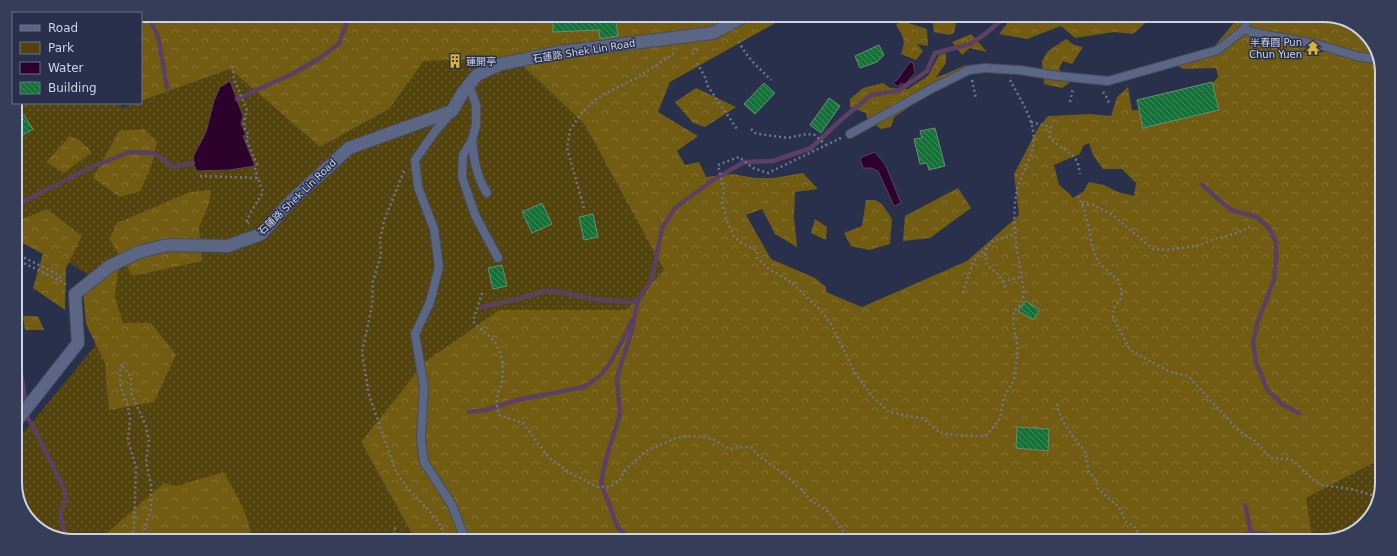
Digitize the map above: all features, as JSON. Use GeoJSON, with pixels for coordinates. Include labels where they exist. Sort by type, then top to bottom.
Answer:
{"type":"FeatureCollection","features":[{"type":"Feature","properties":{"kind":"street","name":"石蓮路 Shek Lin Road"},"geometry":{"type":"LineString","coordinates":[[75,294],[110,266],[139,252],[167,245],[228,246],[261,234],[291,201],[349,148],[452,111],[463,92],[477,75],[501,64],[560,52],[713,33],[733,22]]}},
{"type":"Feature","properties":{"kind":"street"},"geometry":{"type":"LineString","coordinates":[[22,414],[78,344],[75,294]]}},
{"type":"Feature","properties":{"kind":"lane"},"geometry":{"type":"LineString","coordinates":[[850,134],[969,70],[985,68],[1019,70],[1108,81],[1218,50],[1244,29],[1247,22]]}},
{"type":"Feature","properties":{"kind":"lane"},"geometry":{"type":"LineString","coordinates":[[1244,29],[1251,32],[1319,44],[1372,58]]}},
{"type":"Feature","properties":{"kind":"lane"},"geometry":{"type":"LineString","coordinates":[[469,85],[476,105],[476,125],[472,140],[463,155],[462,177],[475,215],[498,258]]}},
{"type":"Feature","properties":{"kind":"lane"},"geometry":{"type":"LineString","coordinates":[[452,111],[436,130],[415,160],[418,187],[434,229],[439,267],[430,302],[415,334],[424,387],[421,440],[424,462],[452,505],[463,534]]}},
{"type":"Feature","properties":{"kind":"lane"},"geometry":{"type":"LineString","coordinates":[[472,140],[474,159],[480,182],[487,193]]}},
{"type":"Feature","properties":{"kind":"path"},"geometry":{"type":"LineString","coordinates":[[584,208],[566,148],[570,130],[583,111],[597,98],[638,77],[685,46],[690,36]]}},
{"type":"Feature","properties":{"kind":"path"},"geometry":{"type":"LineString","coordinates":[[740,41],[742,47],[757,66],[771,80]]}},
{"type":"Feature","properties":{"kind":"path"},"geometry":{"type":"LineString","coordinates":[[697,63],[706,79],[707,85],[737,129]]}},
{"type":"Feature","properties":{"kind":"path"},"geometry":{"type":"LineString","coordinates":[[232,66],[234,79],[246,110],[244,121],[245,129],[249,134],[246,138],[257,165],[256,168],[258,178],[263,192],[246,223],[272,222]]}},
{"type":"Feature","properties":{"kind":"path"},"geometry":{"type":"LineString","coordinates":[[850,134],[768,173],[753,168],[739,157],[718,165],[724,191],[722,203],[727,221],[734,237],[757,251],[757,258],[769,269],[791,282],[820,310],[831,324],[855,373],[872,396],[889,412],[924,419],[939,432],[954,436],[985,436],[1000,418],[1004,397],[1014,380],[1018,350],[1012,322],[1014,311],[1021,304],[1024,294],[1013,226],[1017,188],[1031,155],[1033,141],[1028,111],[1004,69]]}},
{"type":"Feature","properties":{"kind":"path"},"geometry":{"type":"LineString","coordinates":[[972,79],[976,99]]}},
{"type":"Feature","properties":{"kind":"path"},"geometry":{"type":"LineString","coordinates":[[1070,102],[1074,81]]}},
{"type":"Feature","properties":{"kind":"path"},"geometry":{"type":"LineString","coordinates":[[1031,122],[1051,127],[1049,136],[1052,141],[1062,147],[1077,161],[1080,174]]}},
{"type":"Feature","properties":{"kind":"path"},"geometry":{"type":"LineString","coordinates":[[751,130],[755,133],[787,138],[807,134],[814,136],[826,145]]}},
{"type":"Feature","properties":{"kind":"path"},"geometry":{"type":"LineString","coordinates":[[415,160],[406,167],[385,218],[380,239],[381,255],[373,281],[372,306],[362,352],[369,394],[396,472],[408,489],[425,506],[441,526],[443,534]]}},
{"type":"Feature","properties":{"kind":"path"},"geometry":{"type":"LineString","coordinates":[[200,176],[258,178]]}},
{"type":"Feature","properties":{"kind":"path"},"geometry":{"type":"LineString","coordinates":[[1078,196],[1082,204],[1089,228],[1092,246],[1098,262],[1118,280],[1122,291],[1120,300],[1113,309],[1112,317],[1130,350],[1170,372],[1188,376],[1240,432],[1255,441],[1271,458],[1290,459],[1296,463],[1305,474],[1321,485],[1351,489],[1373,495]]}},
{"type":"Feature","properties":{"kind":"path"},"geometry":{"type":"LineString","coordinates":[[1082,204],[1093,205],[1111,214],[1153,249],[1167,250],[1200,245],[1250,228]]}},
{"type":"Feature","properties":{"kind":"path"},"geometry":{"type":"LineString","coordinates":[[963,293],[973,262],[993,241],[1015,234]]}},
{"type":"Feature","properties":{"kind":"path"},"geometry":{"type":"LineString","coordinates":[[988,247],[985,255],[987,265],[999,275],[1006,289]]}},
{"type":"Feature","properties":{"kind":"path"},"geometry":{"type":"LineString","coordinates":[[22,253],[24,257],[59,275],[61,281]]}},
{"type":"Feature","properties":{"kind":"path"},"geometry":{"type":"LineString","coordinates":[[22,263],[61,281],[75,294]]}},
{"type":"Feature","properties":{"kind":"path"},"geometry":{"type":"LineString","coordinates":[[1003,281],[1022,277]]}},
{"type":"Feature","properties":{"kind":"path"},"geometry":{"type":"LineString","coordinates":[[482,292],[473,321],[480,330],[494,341],[502,355],[503,368],[497,398],[499,415],[523,424],[549,458],[558,466],[597,487],[607,487],[620,480],[625,470],[646,451],[676,438],[690,436],[702,437],[715,440],[731,449],[751,447],[759,456],[784,474],[803,491],[811,501],[825,509],[845,534]]}},
{"type":"Feature","properties":{"kind":"path"},"geometry":{"type":"LineString","coordinates":[[132,534],[134,528],[136,467],[128,441],[130,418],[127,403],[121,388],[121,364],[131,377],[131,392],[146,426],[149,442],[146,462],[151,485],[151,510],[142,534]]}},
{"type":"Feature","properties":{"kind":"path"},"geometry":{"type":"LineString","coordinates":[[1057,404],[1061,418],[1073,437],[1085,451],[1089,472],[1095,479],[1098,489],[1119,507],[1126,522],[1136,528],[1139,534]]}},
{"type":"Feature","properties":{"kind":"path"},"geometry":{"type":"LineString","coordinates":[[22,405],[24,412]]}},
{"type":"Feature","properties":{"kind":"path"},"geometry":{"type":"LineString","coordinates":[[395,534],[396,525]]}},
{"type":"Feature","properties":{"kind":"green space"},"geometry":{"type":"Polygon","coordinates":[[[142,22],[777,22],[670,82],[658,112],[698,136],[677,151],[685,165],[699,162],[706,177],[733,174],[755,178],[773,178],[803,173],[818,189],[795,192],[794,217],[797,247],[775,234],[762,209],[746,215],[771,259],[815,278],[826,287],[826,292],[862,307],[967,261],[1019,215],[1014,174],[1038,128],[1048,116],[1090,114],[1111,116],[1117,97],[1128,87],[1132,110],[1154,111],[1194,104],[1218,77],[1216,68],[1183,69],[1178,66],[1212,49],[1235,22],[1330,22],[1346,27],[1360,37],[1364,42],[1370,51],[1375,70],[1375,462],[1306,498],[1312,534],[412,534],[361,442],[425,362],[499,310],[626,310],[664,270],[585,125],[515,58],[424,61],[389,109],[320,147],[230,69],[142,101],[142,22]],[[1089,143],[1083,146],[1080,154],[1054,165],[1059,185],[1073,198],[1084,191],[1089,182],[1104,185],[1118,192],[1134,196],[1136,183],[1122,169],[1103,169],[1093,155],[1089,143]]]}},
{"type":"Feature","properties":{"kind":"green space"},"geometry":{"type":"Polygon","coordinates":[[[899,22],[907,22],[927,29],[928,46],[917,44],[923,51],[916,60],[901,54],[904,42],[896,25],[899,22]]]}},
{"type":"Feature","properties":{"kind":"green space"},"geometry":{"type":"Polygon","coordinates":[[[933,22],[955,22],[956,24],[954,33],[949,35],[934,32],[933,22]]]}},
{"type":"Feature","properties":{"kind":"green space"},"geometry":{"type":"Polygon","coordinates":[[[1008,22],[1146,22],[1133,34],[1114,32],[1075,38],[1061,26],[1027,39],[999,34],[1008,22]]]}},
{"type":"Feature","properties":{"kind":"green space"},"geometry":{"type":"Polygon","coordinates":[[[971,34],[987,52],[970,48],[962,55],[952,42],[971,34]]]}},
{"type":"Feature","properties":{"kind":"green space"},"geometry":{"type":"Polygon","coordinates":[[[1066,39],[1074,45],[1083,47],[1072,64],[1063,61],[1059,69],[1069,83],[1062,88],[1044,84],[1042,61],[1048,51],[1066,39]]]}},
{"type":"Feature","properties":{"kind":"green space"},"geometry":{"type":"Polygon","coordinates":[[[946,53],[946,63],[936,77],[966,65],[970,67],[946,87],[926,96],[894,117],[891,127],[881,129],[867,119],[866,113],[850,107],[850,99],[863,88],[883,83],[890,88],[908,89],[928,76],[939,55],[946,53]]]}},
{"type":"Feature","properties":{"kind":"green space"},"geometry":{"type":"Polygon","coordinates":[[[515,58],[585,125],[664,270],[626,310],[499,310],[361,442],[412,534],[67,534],[51,529],[37,519],[29,508],[23,493],[22,434],[95,346],[96,280],[22,232],[22,104],[120,104],[121,108],[132,104],[142,104],[142,101],[230,69],[320,147],[389,109],[424,61],[515,58]]]}},
{"type":"Feature","properties":{"kind":"green space"},"geometry":{"type":"Polygon","coordinates":[[[696,88],[736,107],[705,127],[693,123],[675,102],[696,88]]]}},
{"type":"Feature","properties":{"kind":"green space"},"geometry":{"type":"Polygon","coordinates":[[[144,129],[157,142],[151,167],[140,191],[120,197],[93,178],[119,131],[144,129]]]}},
{"type":"Feature","properties":{"kind":"green space"},"geometry":{"type":"Polygon","coordinates":[[[70,136],[81,141],[92,152],[64,173],[46,162],[70,136]]]}},
{"type":"Feature","properties":{"kind":"green space"},"geometry":{"type":"Polygon","coordinates":[[[958,188],[971,208],[930,238],[903,241],[905,216],[958,188]]]}},
{"type":"Feature","properties":{"kind":"green space"},"geometry":{"type":"Polygon","coordinates":[[[211,190],[209,204],[199,227],[202,261],[133,276],[109,239],[117,223],[190,192],[211,190]]]}},
{"type":"Feature","properties":{"kind":"green space"},"geometry":{"type":"Polygon","coordinates":[[[866,200],[875,200],[882,204],[892,219],[890,244],[869,250],[851,246],[844,233],[862,226],[866,200]]]}},
{"type":"Feature","properties":{"kind":"green space"},"geometry":{"type":"Polygon","coordinates":[[[47,209],[82,236],[66,268],[65,310],[33,288],[43,254],[22,243],[22,219],[47,209]]]}},
{"type":"Feature","properties":{"kind":"green space"},"geometry":{"type":"Polygon","coordinates":[[[815,219],[827,227],[826,240],[811,233],[815,219]]]}},
{"type":"Feature","properties":{"kind":"green space"},"geometry":{"type":"Polygon","coordinates":[[[107,259],[118,269],[115,297],[123,323],[151,323],[176,355],[154,402],[109,410],[105,363],[86,324],[82,281],[107,259]]]}},
{"type":"Feature","properties":{"kind":"green space"},"geometry":{"type":"Polygon","coordinates":[[[23,316],[38,316],[44,330],[25,330],[23,316]]]}},
{"type":"Feature","properties":{"kind":"green space"},"geometry":{"type":"Polygon","coordinates":[[[1375,462],[1374,493],[1370,505],[1360,519],[1346,529],[1330,534],[1312,534],[1306,498],[1375,462]]]}},
{"type":"Feature","properties":{"kind":"green space"},"geometry":{"type":"Polygon","coordinates":[[[224,472],[245,512],[251,534],[106,534],[164,483],[176,486],[224,472]]]}},
{"type":"Feature","properties":{"kind":"water"},"geometry":{"type":"Polygon","coordinates":[[[910,62],[913,63],[915,73],[905,84],[900,84],[899,87],[893,82],[897,80],[910,62]]]}},
{"type":"Feature","properties":{"kind":"water"},"geometry":{"type":"Polygon","coordinates":[[[230,81],[243,116],[241,124],[246,135],[243,136],[255,166],[229,170],[197,171],[193,163],[194,155],[206,132],[214,101],[220,87],[230,81]]]}},
{"type":"Feature","properties":{"kind":"water"},"geometry":{"type":"Polygon","coordinates":[[[875,152],[886,166],[901,203],[894,206],[878,171],[871,168],[863,168],[860,158],[875,152]]]}},
{"type":"Feature","properties":{"kind":"building"},"geometry":{"type":"Polygon","coordinates":[[[553,22],[616,22],[618,36],[600,39],[599,30],[553,32],[553,22]]]}},
{"type":"Feature","properties":{"kind":"building"},"geometry":{"type":"Polygon","coordinates":[[[879,45],[884,55],[877,62],[860,68],[855,56],[879,45]]]}},
{"type":"Feature","properties":{"kind":"building"},"geometry":{"type":"Polygon","coordinates":[[[1212,82],[1219,110],[1143,128],[1137,100],[1212,82]]]}},
{"type":"Feature","properties":{"kind":"building"},"geometry":{"type":"Polygon","coordinates":[[[764,83],[775,93],[755,114],[744,104],[764,83]]]}},
{"type":"Feature","properties":{"kind":"building"},"geometry":{"type":"Polygon","coordinates":[[[829,98],[840,106],[821,133],[810,125],[829,98]]]}},
{"type":"Feature","properties":{"kind":"building"},"geometry":{"type":"Polygon","coordinates":[[[24,115],[33,129],[22,136],[22,116],[24,115]]]}},
{"type":"Feature","properties":{"kind":"building"},"geometry":{"type":"Polygon","coordinates":[[[935,128],[945,166],[929,170],[927,163],[920,164],[914,139],[922,138],[920,131],[935,128]]]}},
{"type":"Feature","properties":{"kind":"building"},"geometry":{"type":"Polygon","coordinates":[[[542,203],[552,224],[532,233],[522,212],[542,203]]]}},
{"type":"Feature","properties":{"kind":"building"},"geometry":{"type":"Polygon","coordinates":[[[593,214],[598,237],[584,240],[579,217],[593,214]]]}},
{"type":"Feature","properties":{"kind":"building"},"geometry":{"type":"Polygon","coordinates":[[[502,265],[507,286],[493,289],[488,268],[502,265]]]}},
{"type":"Feature","properties":{"kind":"building"},"geometry":{"type":"Polygon","coordinates":[[[1026,301],[1040,310],[1033,320],[1018,311],[1026,301]]]}},
{"type":"Feature","properties":{"kind":"building"},"geometry":{"type":"Polygon","coordinates":[[[1017,427],[1049,429],[1048,451],[1016,448],[1017,427]]]}},
{"type":"Feature","properties":{"kind":"waterway"},"geometry":{"type":"LineString","coordinates":[[151,22],[158,36],[167,88]]}},
{"type":"Feature","properties":{"kind":"waterway"},"geometry":{"type":"LineString","coordinates":[[237,99],[294,73],[320,58],[339,44],[347,22]]}},
{"type":"Feature","properties":{"kind":"waterway"},"geometry":{"type":"LineString","coordinates":[[625,534],[618,528],[601,483],[607,455],[620,415],[617,377],[632,330],[638,301],[652,278],[662,228],[675,208],[710,182],[744,162],[773,161],[811,148],[871,95],[898,91],[927,71],[935,53],[970,44],[984,35],[999,22]]}},
{"type":"Feature","properties":{"kind":"waterway"},"geometry":{"type":"LineString","coordinates":[[22,202],[85,170],[129,152],[154,153],[173,167],[193,163]]}},
{"type":"Feature","properties":{"kind":"waterway"},"geometry":{"type":"LineString","coordinates":[[1202,185],[1231,210],[1257,217],[1269,228],[1276,242],[1274,280],[1258,321],[1253,342],[1256,363],[1268,391],[1283,405],[1299,413]]}},
{"type":"Feature","properties":{"kind":"waterway"},"geometry":{"type":"LineString","coordinates":[[481,307],[518,299],[544,291],[554,291],[599,300],[638,302]]}},
{"type":"Feature","properties":{"kind":"waterway"},"geometry":{"type":"LineString","coordinates":[[469,412],[486,410],[517,400],[584,387],[600,376],[610,363],[632,320]]}},
{"type":"Feature","properties":{"kind":"waterway"},"geometry":{"type":"LineString","coordinates":[[22,380],[28,419],[33,426],[64,489],[66,501],[60,512],[64,533]]}},
{"type":"Feature","properties":{"kind":"waterway"},"geometry":{"type":"LineString","coordinates":[[1245,505],[1251,533],[1247,534]]}},
{"type":"Feature","properties":{"kind":"waterway"},"geometry":{"type":"LineString","coordinates":[[1251,533],[1268,534]]}},
{"type":"Feature","properties":{"kind":"place","name":"半春園 Pun Chun Yuen"},"geometry":{"type":"Point","coordinates":[1313,48]}},
{"type":"Feature","properties":{"kind":"place","name":"蓮開亭"},"geometry":{"type":"Point","coordinates":[455,61]}}]}
